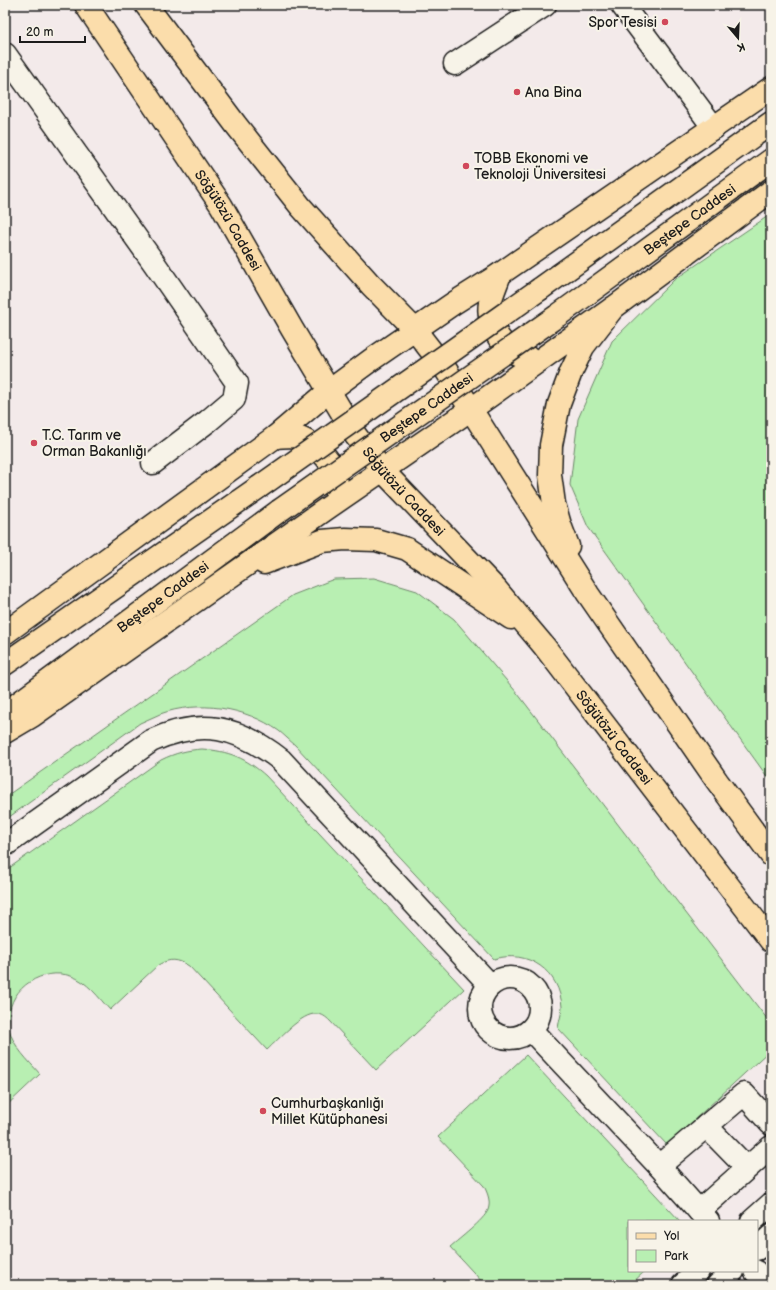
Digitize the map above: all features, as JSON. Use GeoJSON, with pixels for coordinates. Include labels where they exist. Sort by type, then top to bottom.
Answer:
{"type":"FeatureCollection","features":[{"type":"Feature","properties":{"kind":"main road","name":"Söğütözü Caddesi"},"geometry":{"type":"LineString","coordinates":[[86,5],[221,206],[356,436],[383,471],[496,589],[532,631],[771,941]]}},
{"type":"Feature","properties":{"kind":"main road"},"geometry":{"type":"LineString","coordinates":[[146,5],[236,126],[301,207],[371,285],[415,330],[446,370],[588,594],[717,781],[771,855]]}},
{"type":"Feature","properties":{"kind":"main road"},"geometry":{"type":"LineString","coordinates":[[5,633],[275,437],[329,391],[454,303],[500,274],[771,88]]}},
{"type":"Feature","properties":{"kind":"main road"},"geometry":{"type":"LineString","coordinates":[[5,664],[540,289],[771,123]]}},
{"type":"Feature","properties":{"kind":"main road","name":"Beştepe Caddesi"},"geometry":{"type":"LineString","coordinates":[[5,713],[279,511],[557,316],[771,160]]}},
{"type":"Feature","properties":{"kind":"main road"},"geometry":{"type":"LineString","coordinates":[[5,732],[32,716],[326,509],[470,410],[613,308],[771,191]]}},
{"type":"Feature","properties":{"kind":"main road"},"geometry":{"type":"LineString","coordinates":[[500,274],[490,304],[491,320],[494,330],[515,354],[533,358],[551,351]]}},
{"type":"Feature","properties":{"kind":"main road"},"geometry":{"type":"LineString","coordinates":[[588,594],[560,525],[554,504],[550,476],[551,445],[559,404],[571,372],[583,347],[613,308]]}},
{"type":"Feature","properties":{"kind":"main road"},"geometry":{"type":"LineString","coordinates":[[275,437],[296,436],[310,442],[328,459],[336,474],[337,486],[326,509]]}},
{"type":"Feature","properties":{"kind":"main road"},"geometry":{"type":"LineString","coordinates":[[233,575],[322,541],[345,539],[376,540],[407,549],[532,631]]}},
{"type":"Feature","properties":{"kind":"street"},"geometry":{"type":"LineString","coordinates":[[455,64],[545,5]]}},
{"type":"Feature","properties":{"kind":"street"},"geometry":{"type":"LineString","coordinates":[[622,5],[714,128]]}},
{"type":"Feature","properties":{"kind":"street"},"geometry":{"type":"LineString","coordinates":[[5,54],[154,263],[237,383],[234,399],[153,463]]}},
{"type":"Feature","properties":{"kind":"street"},"geometry":{"type":"LineString","coordinates":[[5,845],[151,742],[167,734],[185,729],[202,728],[219,729],[235,733],[266,748],[281,760],[490,985]]}},
{"type":"Feature","properties":{"kind":"street"},"geometry":{"type":"LineString","coordinates":[[517,978],[525,981],[533,988],[539,997],[541,1007],[538,1020],[531,1030],[522,1036],[513,1038],[502,1037],[492,1033],[481,1016],[480,1006],[483,995],[490,985],[497,980],[517,978]]}},
{"type":"Feature","properties":{"kind":"street"},"geometry":{"type":"LineString","coordinates":[[531,1030],[704,1216],[747,1168],[771,1147]]}},
{"type":"Feature","properties":{"kind":"street"},"geometry":{"type":"LineString","coordinates":[[659,1166],[744,1094],[768,1116]]}},
{"type":"Feature","properties":{"kind":"street"},"geometry":{"type":"LineString","coordinates":[[706,1126],[747,1168]]}},
{"type":"Feature","properties":{"kind":"street"},"geometry":{"type":"LineString","coordinates":[[753,1220],[771,1204]]}},
{"type":"Feature","properties":{"kind":"street"},"geometry":{"type":"LineString","coordinates":[[758,1248],[771,1236]]}},
{"type":"Feature","properties":{"kind":"street"},"geometry":{"type":"LineString","coordinates":[[683,1285],[697,1272]]}},
{"type":"Feature","properties":{"kind":"street"},"geometry":{"type":"LineString","coordinates":[[718,1285],[732,1272]]}},
{"type":"Feature","properties":{"kind":"street"},"geometry":{"type":"LineString","coordinates":[[756,1272],[768,1285]]}},
{"type":"Feature","properties":{"kind":"green space"},"geometry":{"type":"Polygon","coordinates":[[[771,214],[771,782],[588,527],[570,485],[578,419],[612,341],[674,280],[771,214]]]}},
{"type":"Feature","properties":{"kind":"green space"},"geometry":{"type":"Polygon","coordinates":[[[374,578],[417,591],[454,619],[518,694],[771,1024],[771,1049],[667,1145],[558,1028],[562,1009],[560,994],[549,973],[530,960],[519,957],[494,959],[295,745],[279,731],[252,716],[237,711],[206,707],[190,707],[160,714],[140,723],[5,820],[5,797],[293,595],[334,579],[374,578]]]}},
{"type":"Feature","properties":{"kind":"green space"},"geometry":{"type":"Polygon","coordinates":[[[202,749],[237,756],[251,764],[266,776],[464,989],[376,1070],[330,1021],[319,1014],[304,1017],[267,1050],[189,966],[178,961],[170,960],[158,965],[110,1010],[92,990],[77,978],[60,974],[50,974],[39,977],[22,988],[15,997],[11,1006],[9,1029],[11,1036],[22,1053],[40,1074],[5,1107],[5,871],[161,760],[181,752],[202,749]]]}},
{"type":"Feature","properties":{"kind":"green space"},"geometry":{"type":"Polygon","coordinates":[[[526,1055],[679,1220],[628,1220],[628,1272],[644,1272],[630,1285],[485,1285],[450,1247],[486,1214],[489,1207],[488,1195],[484,1186],[438,1137],[526,1055]]]}},
{"type":"Feature","properties":{"kind":"place","name":"Spor Tesisi"},"geometry":{"type":"Point","coordinates":[665,22]}},
{"type":"Feature","properties":{"kind":"place","name":"Ana Bina"},"geometry":{"type":"Point","coordinates":[517,92]}},
{"type":"Feature","properties":{"kind":"place","name":"TOBB Ekonomi ve Teknoloji Üniversitesi"},"geometry":{"type":"Point","coordinates":[466,166]}},
{"type":"Feature","properties":{"kind":"place","name":"T.C. Tarım ve Orman Bakanlığı"},"geometry":{"type":"Point","coordinates":[34,443]}},
{"type":"Feature","properties":{"kind":"place","name":"Cumhurbaşkanlığı Millet Kütüphanesi"},"geometry":{"type":"Point","coordinates":[263,1111]}}]}
